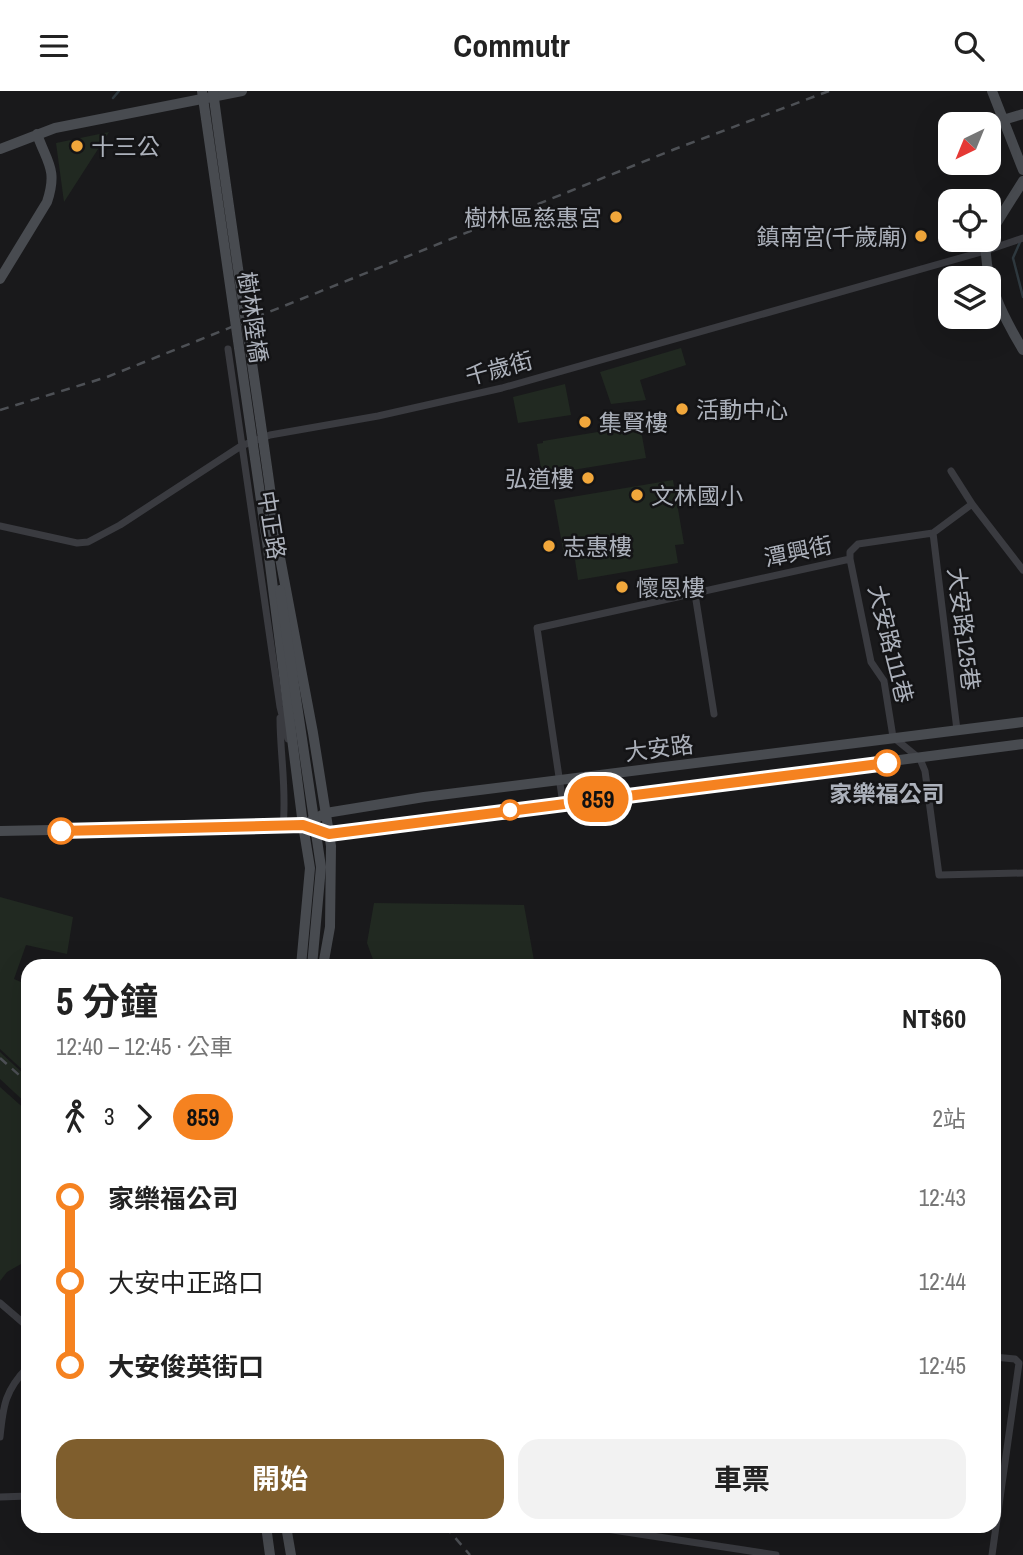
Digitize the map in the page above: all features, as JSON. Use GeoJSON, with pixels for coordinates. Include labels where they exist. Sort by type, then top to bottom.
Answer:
{"type":"FeatureCollection","features":[{"type":"Feature","properties":{"kind":"main road","name":"樹林陸橋"},"geometry":{"type":"LineString","coordinates":[[202,91],[321,867],[313,959]]}},
{"type":"Feature","properties":{"kind":"main road"},"geometry":{"type":"LineString","coordinates":[[0,149],[37,134],[190,96],[242,91]]}},
{"type":"Feature","properties":{"kind":"main road"},"geometry":{"type":"LineString","coordinates":[[992,91],[1023,170]]}},
{"type":"Feature","properties":{"kind":"main road","name":"樹林陸橋"},"geometry":{"type":"LineString","coordinates":[[218,92],[231,222],[259,401],[296,768]]}},
{"type":"Feature","properties":{"kind":"main road"},"geometry":{"type":"LineString","coordinates":[[1003,120],[1023,114]]}},
{"type":"Feature","properties":{"kind":"main road"},"geometry":{"type":"LineString","coordinates":[[0,279],[50,193],[50,161],[37,134]]}},
{"type":"Feature","properties":{"kind":"main road"},"geometry":{"type":"LineString","coordinates":[[1001,216],[1023,181]]}},
{"type":"Feature","properties":{"kind":"main road"},"geometry":{"type":"LineString","coordinates":[[987,252],[993,290],[1023,350]]}},
{"type":"Feature","properties":{"kind":"main road","name":"樹林陸橋"},"geometry":{"type":"LineString","coordinates":[[273,548],[313,733],[326,813]]}},
{"type":"Feature","properties":{"kind":"main road","name":"大安路"},"geometry":{"type":"LineString","coordinates":[[303,825],[326,813],[559,780],[1023,722]]}},
{"type":"Feature","properties":{"kind":"main road","name":"大安路"},"geometry":{"type":"LineString","coordinates":[[0,831],[303,825],[329,834],[1023,744]]}},
{"type":"Feature","properties":{"kind":"main road"},"geometry":{"type":"LineString","coordinates":[[296,768],[310,868],[302,959]]}},
{"type":"Feature","properties":{"kind":"main road"},"geometry":{"type":"LineString","coordinates":[[324,959],[330,927],[331,846],[326,813]]}},
{"type":"Feature","properties":{"kind":"main road"},"geometry":{"type":"LineString","coordinates":[[267,1533],[270,1555]]}},
{"type":"Feature","properties":{"kind":"main road"},"geometry":{"type":"LineString","coordinates":[[287,1533],[291,1555]]}},
{"type":"Feature","properties":{"kind":"street","name":"千歲街"},"geometry":{"type":"LineString","coordinates":[[1001,242],[1022,239]]}},
{"type":"Feature","properties":{"kind":"street","name":"千歲街"},"geometry":{"type":"LineString","coordinates":[[0,526],[77,543],[88,542],[140,513],[241,446],[270,435],[403,411],[502,388],[962,252]]}},
{"type":"Feature","properties":{"kind":"street","name":"中正路"},"geometry":{"type":"LineString","coordinates":[[228,349],[280,707]]}},
{"type":"Feature","properties":{"kind":"street"},"geometry":{"type":"LineString","coordinates":[[951,471],[972,504],[1023,570]]}},
{"type":"Feature","properties":{"kind":"street","name":"潭興街"},"geometry":{"type":"LineString","coordinates":[[559,780],[537,628],[850,559],[853,547],[858,544],[933,533],[972,504]]}},
{"type":"Feature","properties":{"kind":"street","name":"大安路125巷"},"geometry":{"type":"LineString","coordinates":[[933,533],[957,730]]}},
{"type":"Feature","properties":{"kind":"street","name":"大安路111巷"},"geometry":{"type":"LineString","coordinates":[[850,559],[871,661],[884,681],[893,737]]}},
{"type":"Feature","properties":{"kind":"street"},"geometry":{"type":"LineString","coordinates":[[695,594],[714,714]]}},
{"type":"Feature","properties":{"kind":"street"},"geometry":{"type":"LineString","coordinates":[[280,707],[296,768]]}},
{"type":"Feature","properties":{"kind":"street"},"geometry":{"type":"LineString","coordinates":[[280,707],[280,754],[285,806],[283,826]]}},
{"type":"Feature","properties":{"kind":"street"},"geometry":{"type":"LineString","coordinates":[[893,737],[920,759],[925,771],[939,875],[1023,873]]}},
{"type":"Feature","properties":{"kind":"street"},"geometry":{"type":"LineString","coordinates":[[559,780],[563,804]]}},
{"type":"Feature","properties":{"kind":"street"},"geometry":{"type":"LineString","coordinates":[[0,1303],[21,1321]]}},
{"type":"Feature","properties":{"kind":"street"},"geometry":{"type":"LineString","coordinates":[[1001,1358],[1015,1359],[1019,1363],[1001,1491]]}},
{"type":"Feature","properties":{"kind":"street"},"geometry":{"type":"LineString","coordinates":[[0,1437],[4,1403],[9,1389],[21,1375]]}},
{"type":"Feature","properties":{"kind":"street"},"geometry":{"type":"LineString","coordinates":[[0,1497],[21,1496]]}},
{"type":"Feature","properties":{"kind":"street"},"geometry":{"type":"LineString","coordinates":[[633,1533],[776,1555]]}},
{"type":"Feature","properties":{"kind":"street"},"geometry":{"type":"LineString","coordinates":[[992,1555],[995,1533]]}},
{"type":"Feature","properties":{"kind":"shaded area"},"geometry":{"type":"Polygon","coordinates":[[[109,132],[64,202],[56,143],[109,132]]]}},
{"type":"Feature","properties":{"kind":"shaded area"},"geometry":{"type":"Polygon","coordinates":[[[681,348],[686,365],[640,380],[646,400],[611,404],[600,372],[681,348]]]}},
{"type":"Feature","properties":{"kind":"shaded area"},"geometry":{"type":"Polygon","coordinates":[[[565,384],[571,415],[518,423],[513,397],[565,384]]]}},
{"type":"Feature","properties":{"kind":"shaded area"},"geometry":{"type":"Polygon","coordinates":[[[640,425],[646,458],[542,475],[537,444],[640,425]]]}},
{"type":"Feature","properties":{"kind":"shaded area"},"geometry":{"type":"Polygon","coordinates":[[[673,480],[684,544],[675,545],[678,563],[578,580],[575,560],[569,554],[564,555],[554,500],[673,480]]]}},
{"type":"Feature","properties":{"kind":"shaded area"},"geometry":{"type":"Polygon","coordinates":[[[0,897],[73,917],[67,954],[26,945],[14,979],[21,982],[21,1068],[0,1049],[0,897]]]}},
{"type":"Feature","properties":{"kind":"shaded area"},"geometry":{"type":"Polygon","coordinates":[[[374,903],[524,905],[534,959],[373,959],[367,943],[374,903]]]}},
{"type":"Feature","properties":{"kind":"shaded area"},"geometry":{"type":"Polygon","coordinates":[[[0,1052],[21,1072],[21,1098],[0,1079],[0,1052]]]}},
{"type":"Feature","properties":{"kind":"shaded area"},"geometry":{"type":"Polygon","coordinates":[[[0,1087],[21,1106],[21,1264],[7,1272],[0,1281],[0,1087]]]}},
{"type":"Feature","properties":{"kind":"waterway"},"geometry":{"type":"LineString","coordinates":[[113,98],[119,91]]}},
{"type":"Feature","properties":{"kind":"waterway"},"geometry":{"type":"LineString","coordinates":[[1020,242],[1013,258],[1023,297]]}},
{"type":"Feature","properties":{"kind":"railway"},"geometry":{"type":"LineString","coordinates":[[0,410],[107,377],[675,149],[829,91]]}},
{"type":"Feature","properties":{"kind":"railway"},"geometry":{"type":"LineString","coordinates":[[0,1058],[21,1077]]}},
{"type":"Feature","properties":{"kind":"railway"},"geometry":{"type":"LineString","coordinates":[[451,1533],[470,1555]]}},
{"type":"Feature","properties":{"kind":"bus line","name":"859"},"geometry":{"type":"LineString","coordinates":[[61,831],[303,825],[329,834],[887,763]]}},
{"type":"Feature","properties":{"kind":"place","name":"十三公"},"geometry":{"type":"Point","coordinates":[77,146]}},
{"type":"Feature","properties":{"kind":"place","name":"樹林區慈惠宮"},"geometry":{"type":"Point","coordinates":[616,217]}},
{"type":"Feature","properties":{"kind":"place","name":"鎮南宮(千歲廟)"},"geometry":{"type":"Point","coordinates":[921,236]}},
{"type":"Feature","properties":{"kind":"place","name":"活動中心"},"geometry":{"type":"Point","coordinates":[682,409]}},
{"type":"Feature","properties":{"kind":"place","name":"集賢樓"},"geometry":{"type":"Point","coordinates":[585,422]}},
{"type":"Feature","properties":{"kind":"place","name":"弘道樓"},"geometry":{"type":"Point","coordinates":[588,478]}},
{"type":"Feature","properties":{"kind":"place","name":"文林國小"},"geometry":{"type":"Point","coordinates":[637,495]}},
{"type":"Feature","properties":{"kind":"place","name":"志惠樓"},"geometry":{"type":"Point","coordinates":[549,546]}},
{"type":"Feature","properties":{"kind":"place","name":"懷恩樓"},"geometry":{"type":"Point","coordinates":[622,587]}},
{"type":"Feature","properties":{"kind":"place","name":"家樂福公司"},"geometry":{"type":"Point","coordinates":[887,763]}}]}
